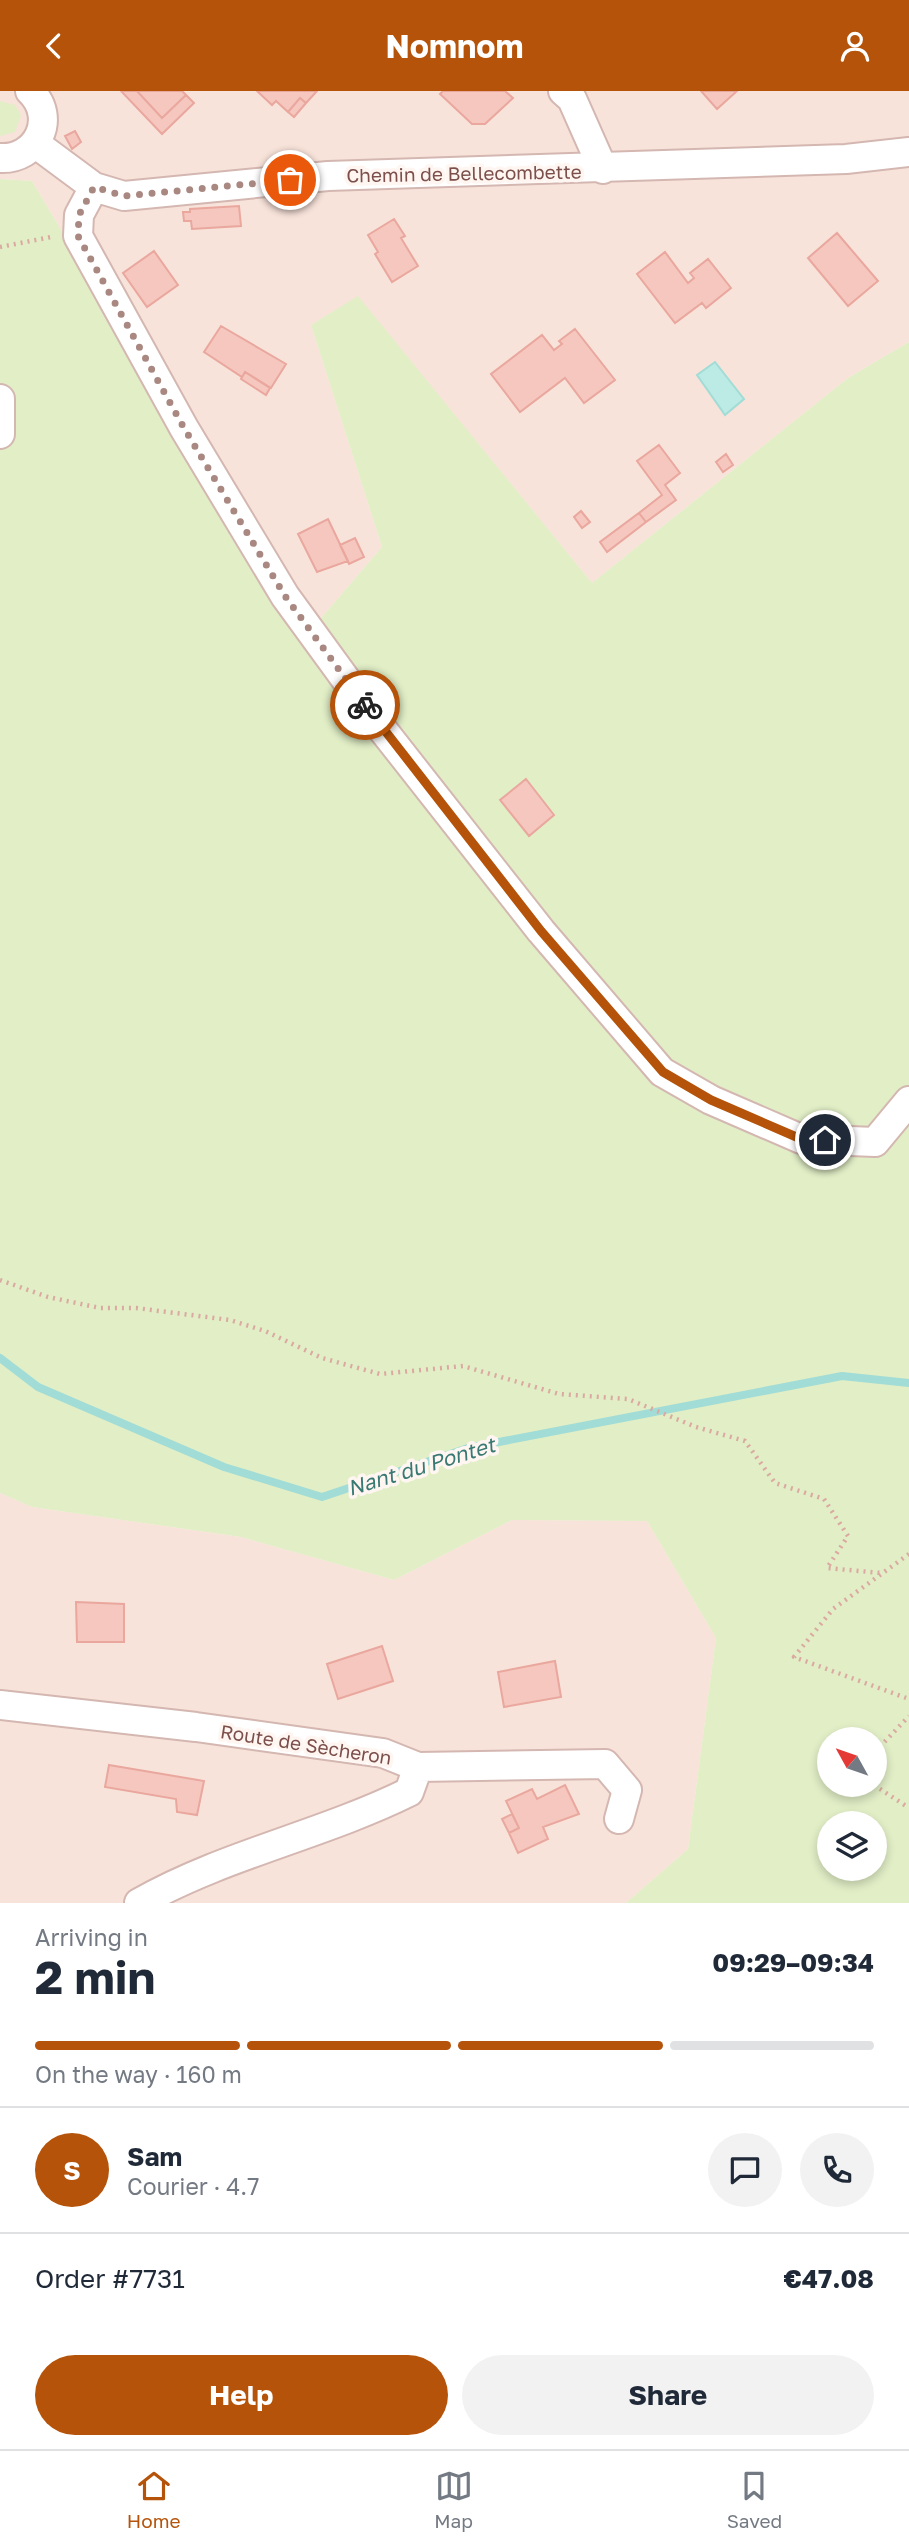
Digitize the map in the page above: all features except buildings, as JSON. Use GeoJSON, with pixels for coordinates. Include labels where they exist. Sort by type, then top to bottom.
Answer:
{"type":"FeatureCollection","features":[{"type":"Feature","properties":{"kind":"street"},"geometry":{"type":"LineString","coordinates":[[563,91],[572,99],[603,169]]}},
{"type":"Feature","properties":{"kind":"street"},"geometry":{"type":"LineString","coordinates":[[0,158],[15,157],[36,144],[44,123],[40,102],[33,92]]}},
{"type":"Feature","properties":{"kind":"street","name":"Chemin de Bellecombette"},"geometry":{"type":"LineString","coordinates":[[36,144],[94,187],[124,196],[328,176],[846,159],[909,152]]}},
{"type":"Feature","properties":{"kind":"street"},"geometry":{"type":"LineString","coordinates":[[94,187],[79,215],[78,236],[184,428],[285,596],[379,725],[541,931],[663,1072],[711,1100],[801,1139],[875,1142],[909,1101]]}},
{"type":"Feature","properties":{"kind":"street"},"geometry":{"type":"LineString","coordinates":[[0,399],[0,435]]}},
{"type":"Feature","properties":{"kind":"street","name":"Route de Sècheron"},"geometry":{"type":"LineString","coordinates":[[0,1705],[196,1727],[383,1753],[418,1767],[409,1793],[364,1814],[173,1883],[139,1903]]}},
{"type":"Feature","properties":{"kind":"street"},"geometry":{"type":"LineString","coordinates":[[418,1767],[605,1765],[627,1790],[619,1819]]}},
{"type":"Feature","properties":{"kind":"path"},"geometry":{"type":"LineString","coordinates":[[0,247],[48,237],[78,236]]}},
{"type":"Feature","properties":{"kind":"path"},"geometry":{"type":"LineString","coordinates":[[0,1280],[48,1297],[100,1308],[136,1308],[230,1321],[265,1331],[322,1358],[380,1374],[463,1366],[559,1394],[628,1399],[696,1427],[745,1441],[775,1483],[824,1499],[848,1536],[827,1568],[881,1573]]}},
{"type":"Feature","properties":{"kind":"path"},"geometry":{"type":"LineString","coordinates":[[909,1554],[833,1609],[794,1657],[909,1699]]}},
{"type":"Feature","properties":{"kind":"path"},"geometry":{"type":"LineString","coordinates":[[887,1739],[909,1716]]}},
{"type":"Feature","properties":{"kind":"path"},"geometry":{"type":"LineString","coordinates":[[887,1794],[909,1808]]}},
{"type":"Feature","properties":{"kind":"shaded area"},"geometry":{"type":"Polygon","coordinates":[[[0,91],[909,91],[909,342],[848,378],[592,583],[358,297],[311,325],[382,547],[304,638],[32,181],[0,179],[0,91]]]}},
{"type":"Feature","properties":{"kind":"shaded area"},"geometry":{"type":"Polygon","coordinates":[[[0,1493],[32,1507],[241,1537],[394,1580],[512,1520],[647,1521],[716,1638],[688,1849],[626,1903],[0,1903],[0,1493]]]}},
{"type":"Feature","properties":{"kind":"green space"},"geometry":{"type":"Polygon","coordinates":[[[0,101],[15,105],[21,115],[15,132],[0,136],[0,101]]]}},
{"type":"Feature","properties":{"kind":"green space"},"geometry":{"type":"Polygon","coordinates":[[[0,179],[32,181],[304,638],[382,547],[311,325],[358,296],[592,583],[848,378],[909,342],[909,1903],[626,1903],[688,1849],[716,1638],[647,1521],[512,1520],[394,1580],[241,1537],[32,1507],[0,1493],[0,179]]]}},
{"type":"Feature","properties":{"kind":"water"},"geometry":{"type":"Polygon","coordinates":[[[715,362],[744,399],[725,415],[697,375],[715,362]]]}},
{"type":"Feature","properties":{"kind":"waterway","name":"Nant du Pontet"},"geometry":{"type":"LineString","coordinates":[[0,1358],[38,1387],[224,1467],[322,1497],[468,1448],[842,1376],[909,1383]]}},
{"type":"Feature","properties":{"kind":"way so far"},"geometry":{"type":"LineString","coordinates":[[290,180],[124,196],[94,187],[79,215],[78,236],[184,428],[285,596],[365,705]]}},
{"type":"Feature","properties":{"kind":"route"},"geometry":{"type":"LineString","coordinates":[[365,705],[541,931],[663,1072],[711,1100],[801,1139],[825,1140]]}}]}
